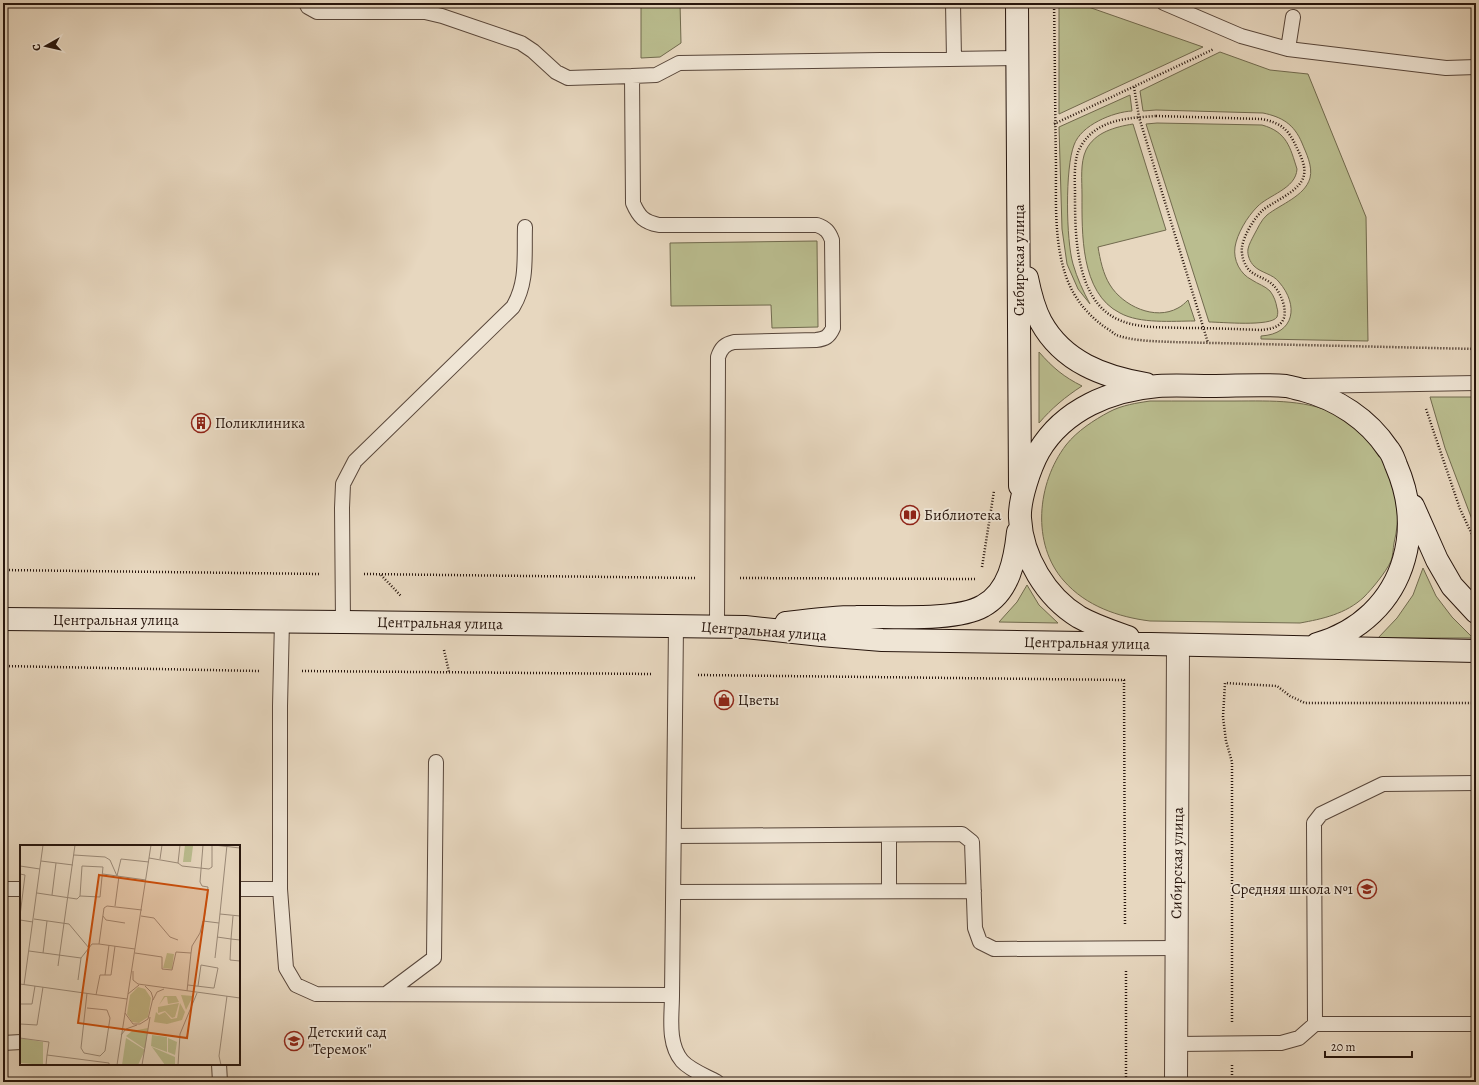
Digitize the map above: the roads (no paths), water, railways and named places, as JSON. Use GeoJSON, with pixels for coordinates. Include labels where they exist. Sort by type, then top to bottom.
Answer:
{"type":"FeatureCollection","features":[{"type":"Feature","properties":{"kind":"street","name":"Сибирская улица"},"geometry":{"type":"LineString","coordinates":[[1017,3],[1020,516]]}},
{"type":"Feature","properties":{"kind":"street"},"geometry":{"type":"LineString","coordinates":[[1019,249],[1032,301],[1041,322],[1053,340],[1068,355],[1083,365],[1126,381],[1157,386],[1287,386],[1320,395],[1347,408],[1369,426],[1389,450],[1437,560],[1452,586],[1476,612]]}},
{"type":"Feature","properties":{"kind":"street"},"geometry":{"type":"LineString","coordinates":[[745,627],[849,617],[954,615],[983,606],[996,596],[1013,565],[1020,516],[1029,471],[1040,450],[1053,433],[1084,406],[1102,398],[1157,386]]}},
{"type":"Feature","properties":{"kind":"street"},"geometry":{"type":"LineString","coordinates":[[1286,648],[1317,645],[1340,636],[1370,616],[1390,592],[1398,577],[1408,547],[1409,511],[1402,478]]}},
{"type":"Feature","properties":{"kind":"street"},"geometry":{"type":"LineString","coordinates":[[1020,516],[1022,537],[1028,556],[1050,591],[1065,606],[1078,616],[1100,628],[1151,644]]}},
{"type":"Feature","properties":{"kind":"street","name":"Центральная улица"},"geometry":{"type":"LineString","coordinates":[[3,619],[717,626],[745,627],[821,636],[882,640],[1476,651]]}},
{"type":"Feature","properties":{"kind":"street","name":"Сибирская улица"},"geometry":{"type":"LineString","coordinates":[[1176,1082],[1178,645]]}},
{"type":"Feature","properties":{"kind":"lane"},"geometry":{"type":"LineString","coordinates":[[306,3],[308,7],[317,12],[426,12],[442,16],[521,43],[533,51],[556,72],[568,78],[656,75],[679,63],[1017,58]]}},
{"type":"Feature","properties":{"kind":"lane"},"geometry":{"type":"LineString","coordinates":[[953,3],[954,59]]}},
{"type":"Feature","properties":{"kind":"lane"},"geometry":{"type":"LineString","coordinates":[[1164,3],[1241,36],[1288,49],[1446,68],[1476,67]]}},
{"type":"Feature","properties":{"kind":"lane"},"geometry":{"type":"LineString","coordinates":[[1288,49],[1293,16]]}},
{"type":"Feature","properties":{"kind":"lane"},"geometry":{"type":"LineString","coordinates":[[632,76],[633,204],[638,214],[648,223],[659,225],[817,225],[823,227],[829,232],[832,240],[833,328],[830,335],[824,340],[734,342],[727,344],[720,350],[718,357],[717,626]]}},
{"type":"Feature","properties":{"kind":"lane"},"geometry":{"type":"LineString","coordinates":[[344,622],[343,484],[355,461],[513,307],[519,296],[524,280],[525,227]]}},
{"type":"Feature","properties":{"kind":"lane"},"geometry":{"type":"LineString","coordinates":[[1287,386],[1476,383]]}},
{"type":"Feature","properties":{"kind":"lane"},"geometry":{"type":"LineString","coordinates":[[282,621],[280,889],[286,968],[296,985],[316,994],[672,995]]}},
{"type":"Feature","properties":{"kind":"lane"},"geometry":{"type":"LineString","coordinates":[[676,626],[674,674],[672,1038],[675,1050],[683,1062],[717,1082]]}},
{"type":"Feature","properties":{"kind":"lane"},"geometry":{"type":"LineString","coordinates":[[386,994],[434,958],[436,762]]}},
{"type":"Feature","properties":{"kind":"lane"},"geometry":{"type":"LineString","coordinates":[[1315,1024],[1314,823],[1321,814],[1383,784],[1476,783]]}},
{"type":"Feature","properties":{"kind":"lane"},"geometry":{"type":"LineString","coordinates":[[889,834],[889,891]]}},
{"type":"Feature","properties":{"kind":"lane"},"geometry":{"type":"LineString","coordinates":[[674,836],[962,834],[972,842],[975,928],[980,942],[994,949],[1176,948]]}},
{"type":"Feature","properties":{"kind":"lane"},"geometry":{"type":"LineString","coordinates":[[3,889],[20,889]]}},
{"type":"Feature","properties":{"kind":"lane"},"geometry":{"type":"LineString","coordinates":[[240,889],[280,889]]}},
{"type":"Feature","properties":{"kind":"lane"},"geometry":{"type":"LineString","coordinates":[[673,892],[974,891]]}},
{"type":"Feature","properties":{"kind":"lane"},"geometry":{"type":"LineString","coordinates":[[1176,1044],[1274,1044],[1290,1042],[1299,1038],[1315,1024],[1476,1024]]}},
{"type":"Feature","properties":{"kind":"lane"},"geometry":{"type":"LineString","coordinates":[[3,1043],[20,1042]]}},
{"type":"Feature","properties":{"kind":"lane"},"geometry":{"type":"LineString","coordinates":[[219,1065],[220,1082]]}},
{"type":"Feature","properties":{"kind":"place","name":"Поликлиника"},"geometry":{"type":"Point","coordinates":[201,423]}},
{"type":"Feature","properties":{"kind":"place","name":"Библиотека"},"geometry":{"type":"Point","coordinates":[910,515]}},
{"type":"Feature","properties":{"kind":"place","name":"Цветы"},"geometry":{"type":"Point","coordinates":[724,700]}},
{"type":"Feature","properties":{"kind":"place","name":"Средняя школа №1"},"geometry":{"type":"Point","coordinates":[1367,889]}},
{"type":"Feature","properties":{"kind":"place","name":"Детский сад \"Теремок\""},"geometry":{"type":"Point","coordinates":[294,1041]}}]}
